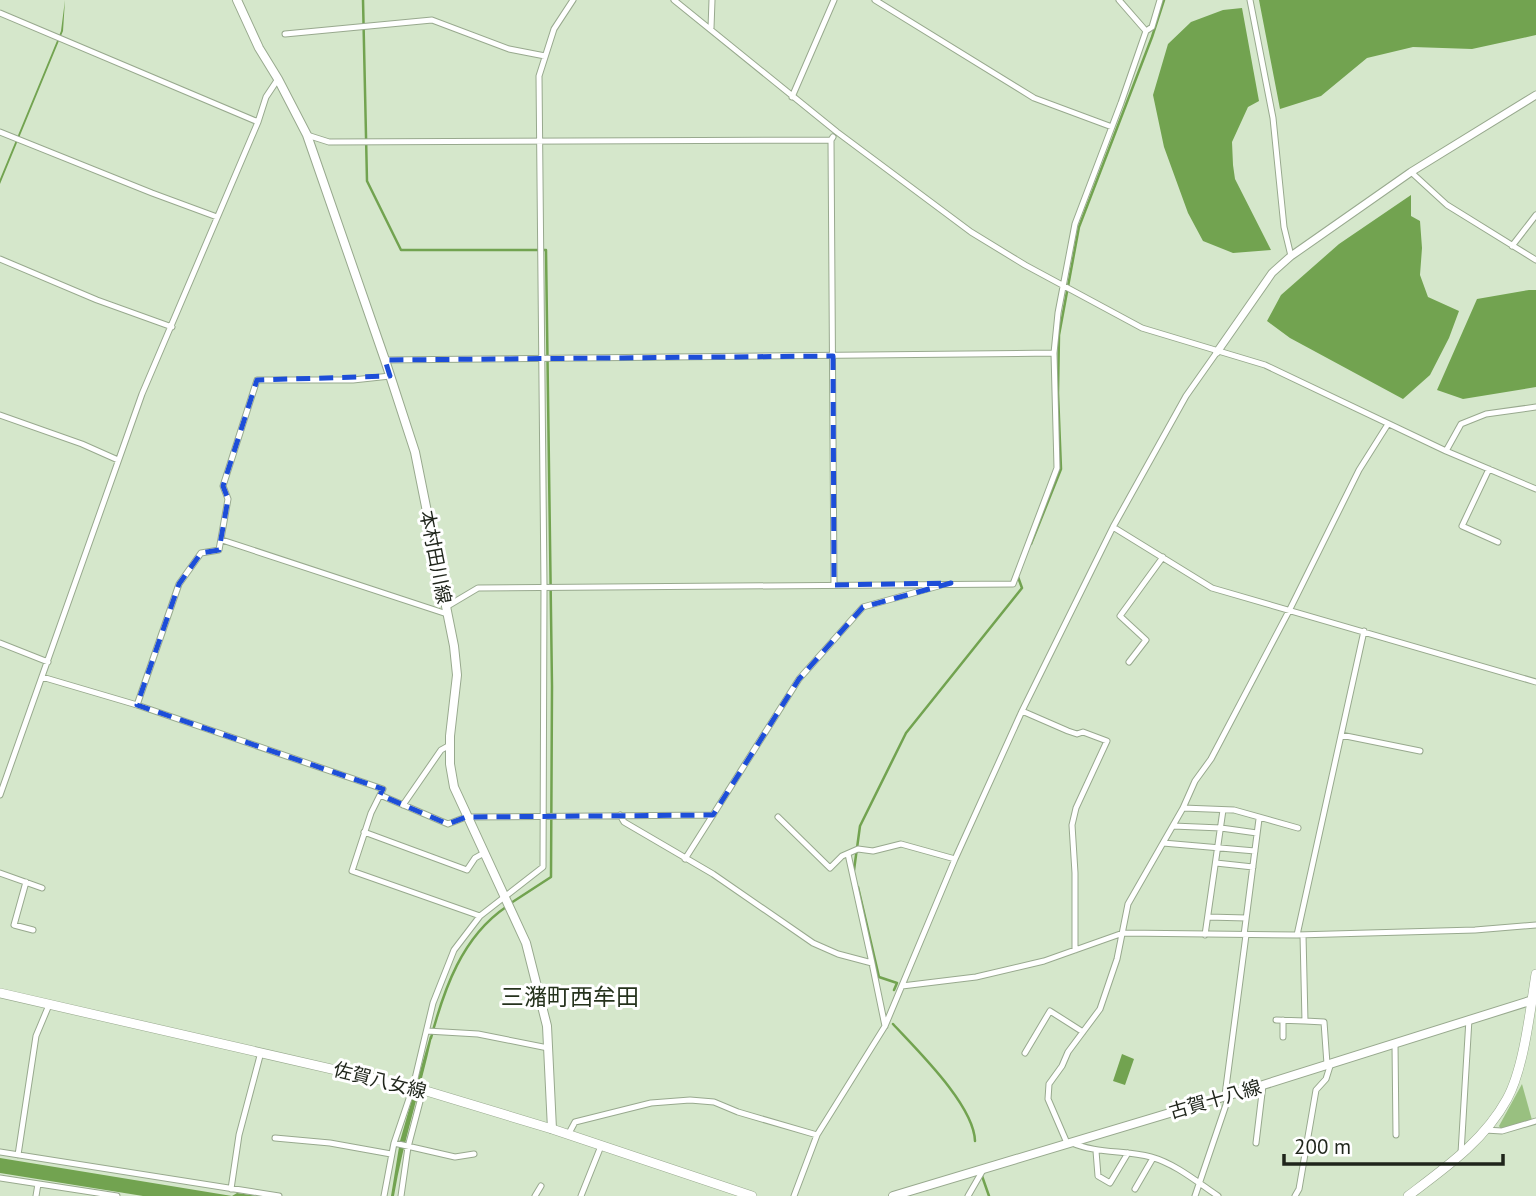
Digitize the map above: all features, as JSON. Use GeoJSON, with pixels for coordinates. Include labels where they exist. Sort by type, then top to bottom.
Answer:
{"type":"FeatureCollection","features":[{"type":"Feature","properties":{"kind":"main road","name":"本村田川線"},"geometry":{"type":"LineString","coordinates":[[237,0],[259,48],[307,135],[415,452],[447,611],[457,676],[450,745],[454,787],[526,943],[541,998],[548,1048],[552,1129]]}},
{"type":"Feature","properties":{"kind":"main road"},"geometry":{"type":"LineString","coordinates":[[1408,1196],[1461,1155],[1485,1130],[1507,1098],[1518,1068],[1534,999],[1536,974]]}},
{"type":"Feature","properties":{"kind":"main road","name":"佐賀八女線"},"geometry":{"type":"LineString","coordinates":[[0,993],[418,1089],[552,1129],[752,1196]]}},
{"type":"Feature","properties":{"kind":"main road","name":"古賀十八線"},"geometry":{"type":"LineString","coordinates":[[893,1196],[1263,1085],[1534,999]]}},
{"type":"Feature","properties":{"kind":"street"},"geometry":{"type":"LineString","coordinates":[[401,1196],[433,1003],[454,950],[480,915],[543,867],[544,587],[539,76],[554,29],[573,0]]}},
{"type":"Feature","properties":{"kind":"street"},"geometry":{"type":"LineString","coordinates":[[674,0],[792,97],[971,232],[1063,287],[1142,328],[1265,365],[1446,451],[1536,489]]}},
{"type":"Feature","properties":{"kind":"street"},"geometry":{"type":"LineString","coordinates":[[711,28],[712,0]]}},
{"type":"Feature","properties":{"kind":"street"},"geometry":{"type":"LineString","coordinates":[[792,97],[834,0]]}},
{"type":"Feature","properties":{"kind":"street"},"geometry":{"type":"LineString","coordinates":[[875,0],[1034,98],[1112,127]]}},
{"type":"Feature","properties":{"kind":"street"},"geometry":{"type":"LineString","coordinates":[[1119,0],[1146,31]]}},
{"type":"Feature","properties":{"kind":"street"},"geometry":{"type":"LineString","coordinates":[[222,540],[447,611],[478,588],[1013,584],[1056,468],[1054,353],[1058,313],[1075,224],[1160,0]]}},
{"type":"Feature","properties":{"kind":"street"},"geometry":{"type":"LineString","coordinates":[[1250,0],[1273,118],[1283,227],[1291,256]]}},
{"type":"Feature","properties":{"kind":"street"},"geometry":{"type":"LineString","coordinates":[[0,13],[258,122]]}},
{"type":"Feature","properties":{"kind":"street"},"geometry":{"type":"LineString","coordinates":[[285,34],[432,20],[509,49],[545,56]]}},
{"type":"Feature","properties":{"kind":"street"},"geometry":{"type":"LineString","coordinates":[[0,795],[142,394],[258,122],[266,97],[278,79]]}},
{"type":"Feature","properties":{"kind":"street"},"geometry":{"type":"LineString","coordinates":[[794,1196],[817,1135],[885,1026],[1022,711],[1113,527],[1186,396],[1272,273],[1291,256],[1411,172],[1536,95]]}},
{"type":"Feature","properties":{"kind":"street"},"geometry":{"type":"LineString","coordinates":[[0,132],[217,217]]}},
{"type":"Feature","properties":{"kind":"street"},"geometry":{"type":"LineString","coordinates":[[834,585],[831,140],[837,132]]}},
{"type":"Feature","properties":{"kind":"street"},"geometry":{"type":"LineString","coordinates":[[307,135],[329,142],[831,140]]}},
{"type":"Feature","properties":{"kind":"street"},"geometry":{"type":"LineString","coordinates":[[1411,172],[1447,205],[1536,260]]}},
{"type":"Feature","properties":{"kind":"street"},"geometry":{"type":"LineString","coordinates":[[1512,246],[1536,215]]}},
{"type":"Feature","properties":{"kind":"street"},"geometry":{"type":"LineString","coordinates":[[0,259],[97,300],[172,327]]}},
{"type":"Feature","properties":{"kind":"street"},"geometry":{"type":"LineString","coordinates":[[385,360],[1054,353]]}},
{"type":"Feature","properties":{"kind":"street"},"geometry":{"type":"LineString","coordinates":[[137,705],[179,584],[201,553],[219,551],[228,499],[223,486],[257,380],[353,380],[390,376]]}},
{"type":"Feature","properties":{"kind":"street"},"geometry":{"type":"LineString","coordinates":[[1446,451],[1461,424],[1486,414],[1536,407]]}},
{"type":"Feature","properties":{"kind":"street"},"geometry":{"type":"LineString","coordinates":[[0,415],[82,444],[118,460]]}},
{"type":"Feature","properties":{"kind":"street"},"geometry":{"type":"LineString","coordinates":[[1218,1196],[1172,1165],[1153,1158],[1096,1151],[1068,1142],[1048,1099],[1049,1084],[1100,1009],[1107,994],[1128,904],[1183,808],[1195,781],[1210,760],[1290,610],[1359,470],[1388,424]]}},
{"type":"Feature","properties":{"kind":"street"},"geometry":{"type":"LineString","coordinates":[[1489,469],[1462,526],[1498,542]]}},
{"type":"Feature","properties":{"kind":"street"},"geometry":{"type":"LineString","coordinates":[[1113,527],[1213,588],[1536,682]]}},
{"type":"Feature","properties":{"kind":"street"},"geometry":{"type":"LineString","coordinates":[[1129,662],[1146,640],[1120,616],[1163,557]]}},
{"type":"Feature","properties":{"kind":"street"},"geometry":{"type":"LineString","coordinates":[[685,859],[799,679],[863,607],[951,583]]}},
{"type":"Feature","properties":{"kind":"street"},"geometry":{"type":"LineString","coordinates":[[1305,1021],[1300,935],[1364,631]]}},
{"type":"Feature","properties":{"kind":"street"},"geometry":{"type":"LineString","coordinates":[[0,643],[48,662]]}},
{"type":"Feature","properties":{"kind":"street"},"geometry":{"type":"LineString","coordinates":[[42,677],[137,705],[383,789],[364,832],[352,871],[480,915]]}},
{"type":"Feature","properties":{"kind":"street"},"geometry":{"type":"LineString","coordinates":[[1022,711],[1068,732],[1083,732],[1107,741],[1076,808],[1072,825],[1075,950]]}},
{"type":"Feature","properties":{"kind":"street"},"geometry":{"type":"LineString","coordinates":[[1341,735],[1420,751]]}},
{"type":"Feature","properties":{"kind":"street"},"geometry":{"type":"LineString","coordinates":[[403,805],[441,750],[450,745]]}},
{"type":"Feature","properties":{"kind":"street"},"geometry":{"type":"LineString","coordinates":[[380,795],[448,824],[466,817],[713,815]]}},
{"type":"Feature","properties":{"kind":"street"},"geometry":{"type":"LineString","coordinates":[[1183,808],[1234,810],[1297,828]]}},
{"type":"Feature","properties":{"kind":"street"},"geometry":{"type":"LineString","coordinates":[[1205,934],[1223,810]]}},
{"type":"Feature","properties":{"kind":"street"},"geometry":{"type":"LineString","coordinates":[[620,815],[624,822],[713,874],[813,943],[838,954],[872,963]]}},
{"type":"Feature","properties":{"kind":"street"},"geometry":{"type":"LineString","coordinates":[[778,817],[830,868],[842,856],[858,849],[873,851],[908,844],[956,859]]}},
{"type":"Feature","properties":{"kind":"street"},"geometry":{"type":"LineString","coordinates":[[1195,1196],[1228,1094],[1259,819]]}},
{"type":"Feature","properties":{"kind":"street"},"geometry":{"type":"LineString","coordinates":[[1173,825],[1257,833]]}},
{"type":"Feature","properties":{"kind":"street"},"geometry":{"type":"LineString","coordinates":[[364,832],[467,870],[475,858],[484,853]]}},
{"type":"Feature","properties":{"kind":"street"},"geometry":{"type":"LineString","coordinates":[[1163,843],[1255,851]]}},
{"type":"Feature","properties":{"kind":"street"},"geometry":{"type":"LineString","coordinates":[[848,854],[885,1026]]}},
{"type":"Feature","properties":{"kind":"street"},"geometry":{"type":"LineString","coordinates":[[1216,863],[1253,867]]}},
{"type":"Feature","properties":{"kind":"street"},"geometry":{"type":"LineString","coordinates":[[0,873],[43,888]]}},
{"type":"Feature","properties":{"kind":"street"},"geometry":{"type":"LineString","coordinates":[[26,882],[14,925],[33,930]]}},
{"type":"Feature","properties":{"kind":"street"},"geometry":{"type":"LineString","coordinates":[[1208,917],[1246,918]]}},
{"type":"Feature","properties":{"kind":"street"},"geometry":{"type":"LineString","coordinates":[[902,986],[976,977],[1044,961],[1123,933],[1300,935],[1475,930],[1536,925]]}},
{"type":"Feature","properties":{"kind":"street"},"geometry":{"type":"LineString","coordinates":[[18,1155],[36,1036],[49,1005]]}},
{"type":"Feature","properties":{"kind":"street"},"geometry":{"type":"LineString","coordinates":[[1025,1053],[1050,1011],[1083,1032]]}},
{"type":"Feature","properties":{"kind":"street"},"geometry":{"type":"LineString","coordinates":[[1461,1155],[1469,1019]]}},
{"type":"Feature","properties":{"kind":"street"},"geometry":{"type":"LineString","coordinates":[[1283,1037],[1279,1020],[1324,1022],[1329,1063],[1326,1079],[1315,1090],[1296,1196]]}},
{"type":"Feature","properties":{"kind":"street"},"geometry":{"type":"LineString","coordinates":[[427,1031],[478,1034],[548,1048]]}},
{"type":"Feature","properties":{"kind":"street"},"geometry":{"type":"LineString","coordinates":[[1395,1042],[1396,1135]]}},
{"type":"Feature","properties":{"kind":"street"},"geometry":{"type":"LineString","coordinates":[[231,1189],[239,1135],[261,1052]]}},
{"type":"Feature","properties":{"kind":"street"},"geometry":{"type":"LineString","coordinates":[[1256,1143],[1263,1085]]}},
{"type":"Feature","properties":{"kind":"street"},"geometry":{"type":"LineString","coordinates":[[384,1196],[394,1143],[418,1089]]}},
{"type":"Feature","properties":{"kind":"street"},"geometry":{"type":"LineString","coordinates":[[568,1135],[575,1122],[600,1114],[671,1100],[714,1102],[738,1112],[817,1135]]}},
{"type":"Feature","properties":{"kind":"street"},"geometry":{"type":"LineString","coordinates":[[1485,1130],[1502,1131],[1536,1121]]}},
{"type":"Feature","properties":{"kind":"street"},"geometry":{"type":"LineString","coordinates":[[275,1138],[330,1143],[391,1154]]}},
{"type":"Feature","properties":{"kind":"street"},"geometry":{"type":"LineString","coordinates":[[394,1143],[455,1157],[474,1154]]}},
{"type":"Feature","properties":{"kind":"street"},"geometry":{"type":"LineString","coordinates":[[581,1196],[601,1146]]}},
{"type":"Feature","properties":{"kind":"street"},"geometry":{"type":"LineString","coordinates":[[1096,1151],[1098,1176],[1110,1183],[1128,1153]]}},
{"type":"Feature","properties":{"kind":"street"},"geometry":{"type":"LineString","coordinates":[[0,1152],[279,1196]]}},
{"type":"Feature","properties":{"kind":"street"},"geometry":{"type":"LineString","coordinates":[[1135,1189],[1153,1158]]}},
{"type":"Feature","properties":{"kind":"street"},"geometry":{"type":"LineString","coordinates":[[968,1196],[983,1170]]}},
{"type":"Feature","properties":{"kind":"street"},"geometry":{"type":"LineString","coordinates":[[0,1178],[117,1196]]}},
{"type":"Feature","properties":{"kind":"street"},"geometry":{"type":"LineString","coordinates":[[36,1196],[38,1184]]}},
{"type":"Feature","properties":{"kind":"street"},"geometry":{"type":"LineString","coordinates":[[535,1196],[541,1185]]}},
{"type":"Feature","properties":{"kind":"highlighted area"},"geometry":{"type":"Polygon","coordinates":[[[833,356],[834,585],[951,583],[863,607],[799,679],[713,815],[466,817],[448,824],[380,795],[383,789],[137,705],[179,584],[201,553],[219,550],[228,499],[223,486],[257,380],[390,376],[385,360],[833,356]]]}},
{"type":"Feature","properties":{"kind":"shaded area"},"geometry":{"type":"Polygon","coordinates":[[[65,0],[63,31],[0,184],[61,31],[65,0]]]}},
{"type":"Feature","properties":{"kind":"shaded area"},"geometry":{"type":"Polygon","coordinates":[[[1259,0],[1536,0],[1536,35],[1472,49],[1413,47],[1367,58],[1321,96],[1280,109],[1259,0]]]}},
{"type":"Feature","properties":{"kind":"shaded area"},"geometry":{"type":"Polygon","coordinates":[[[1242,8],[1259,101],[1248,107],[1232,142],[1233,165],[1235,179],[1271,250],[1233,253],[1203,241],[1188,213],[1164,147],[1153,95],[1168,44],[1191,22],[1223,10],[1242,8]]]}},
{"type":"Feature","properties":{"kind":"shaded area"},"geometry":{"type":"Polygon","coordinates":[[[1411,195],[1411,216],[1420,221],[1420,275],[1428,297],[1459,311],[1430,375],[1403,399],[1290,338],[1267,321],[1281,295],[1339,244],[1411,195]]]}},
{"type":"Feature","properties":{"kind":"shaded area"},"geometry":{"type":"Polygon","coordinates":[[[1536,290],[1536,387],[1463,399],[1437,390],[1477,299],[1536,290]]]}},
{"type":"Feature","properties":{"kind":"shaded area"},"geometry":{"type":"Polygon","coordinates":[[[430,1036],[432,1037],[394,1196],[391,1196],[400,1141],[430,1036]]]}},
{"type":"Feature","properties":{"kind":"shaded area"},"geometry":{"type":"Polygon","coordinates":[[[1122,1054],[1134,1059],[1125,1085],[1113,1081],[1122,1054]]]}},
{"type":"Feature","properties":{"kind":"shaded area"},"geometry":{"type":"Polygon","coordinates":[[[1522,1084],[1532,1120],[1501,1129],[1499,1126],[1522,1084]]]}},
{"type":"Feature","properties":{"kind":"shaded area"},"geometry":{"type":"Polygon","coordinates":[[[0,1158],[232,1196],[143,1196],[0,1173],[0,1158]]]}},
{"type":"Feature","properties":{"kind":"shaded area"},"geometry":{"type":"Polygon","coordinates":[[[237,1193],[257,1196],[232,1196],[237,1193]]]}},
{"type":"Feature","properties":{"kind":"waterway"},"geometry":{"type":"LineString","coordinates":[[363,0],[367,181],[401,250],[546,250],[552,686],[551,877],[511,903]]}},
{"type":"Feature","properties":{"kind":"waterway"},"geometry":{"type":"LineString","coordinates":[[1031,544],[1061,469],[1059,335],[1079,227],[1164,0]]}},
{"type":"Feature","properties":{"kind":"waterway"},"geometry":{"type":"LineString","coordinates":[[854,870],[860,826],[906,733],[1022,588],[1018,577]]}},
{"type":"Feature","properties":{"kind":"waterway"},"geometry":{"type":"LineString","coordinates":[[858,887],[879,977],[897,983],[894,990]]}},
{"type":"Feature","properties":{"kind":"waterway"},"geometry":{"type":"LineString","coordinates":[[431,1038],[449,983],[466,949],[491,919],[506,907]]}},
{"type":"Feature","properties":{"kind":"waterway"},"geometry":{"type":"LineString","coordinates":[[893,1024],[955,1095],[972,1127],[975,1141]]}},
{"type":"Feature","properties":{"kind":"waterway"},"geometry":{"type":"LineString","coordinates":[[982,1176],[989,1196]]}},
{"type":"Feature","properties":{"kind":"district","name":"三潴町西牟田"},"geometry":{"type":"Point","coordinates":[570,996]}}]}
